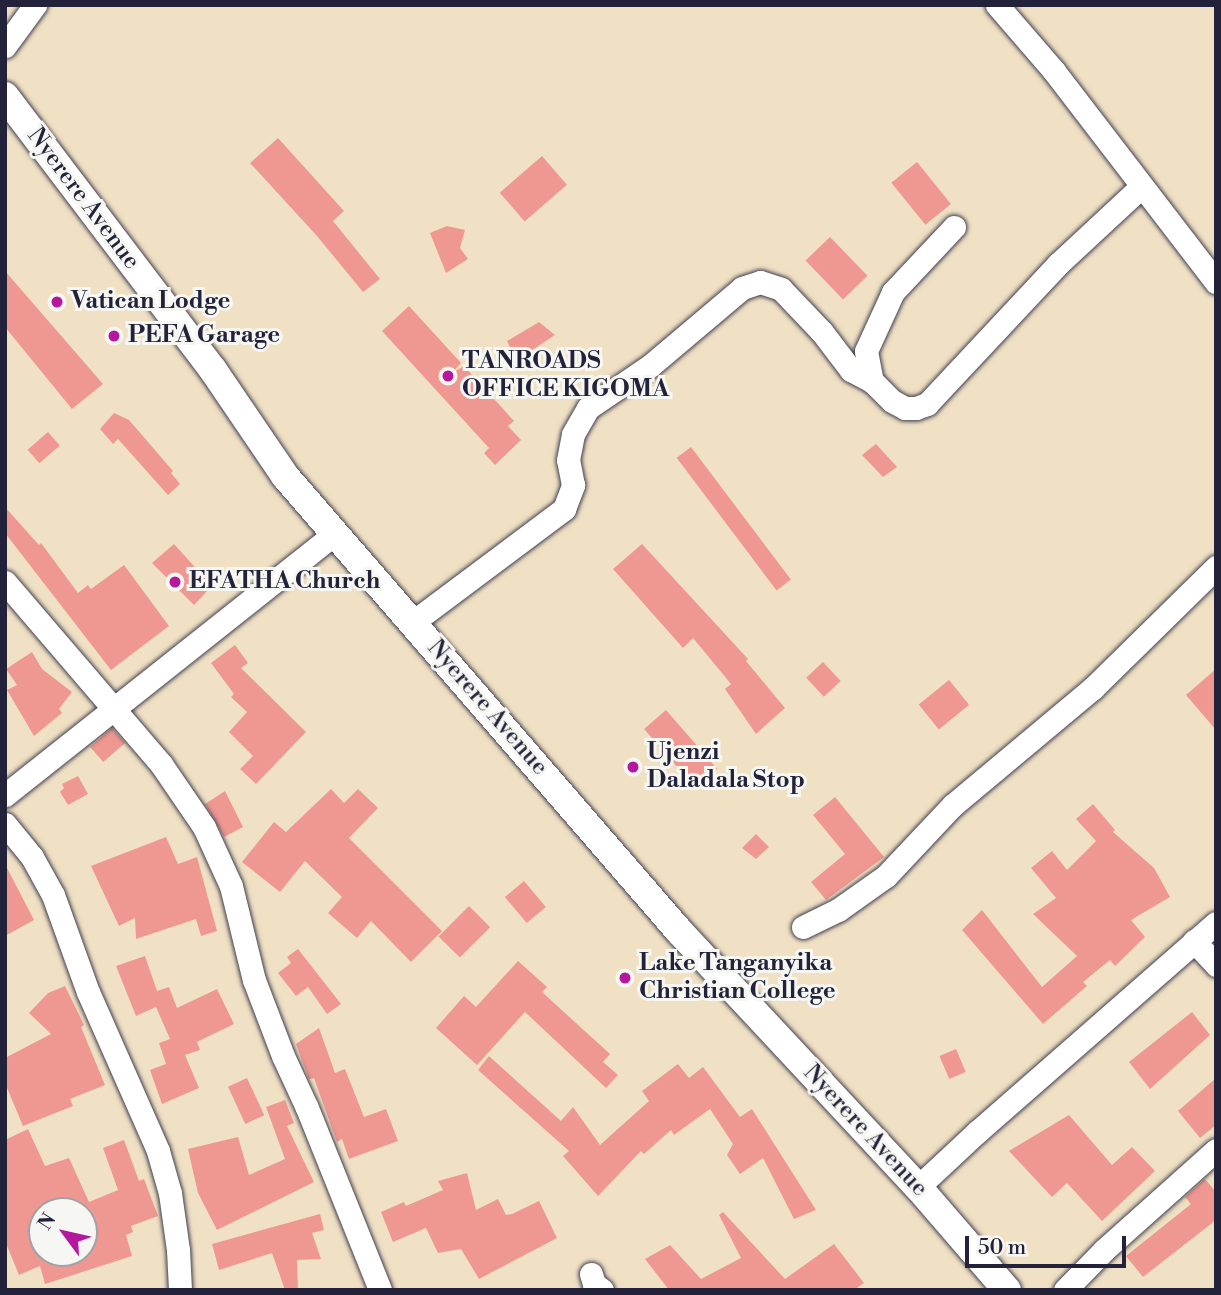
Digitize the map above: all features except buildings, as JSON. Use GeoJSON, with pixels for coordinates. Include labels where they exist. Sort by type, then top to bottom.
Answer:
{"type":"FeatureCollection","features":[{"type":"Feature","properties":{"kind":"main road","name":"Nyerere Avenue"},"geometry":{"type":"LineString","coordinates":[[5,96],[213,370],[285,476],[679,931],[918,1187],[1007,1290]]}},
{"type":"Feature","properties":{"kind":"street"},"geometry":{"type":"LineString","coordinates":[[5,46],[35,5]]}},
{"type":"Feature","properties":{"kind":"street"},"geometry":{"type":"LineString","coordinates":[[997,5],[1054,71],[1216,282]]}},
{"type":"Feature","properties":{"kind":"street"},"geometry":{"type":"LineString","coordinates":[[412,622],[564,509],[573,485],[568,460],[573,435],[587,408],[651,365],[742,288],[760,282],[781,289],[822,332],[851,370],[872,381],[892,401],[905,408],[916,408],[927,404],[1058,264],[1141,187]]}},
{"type":"Feature","properties":{"kind":"street"},"geometry":{"type":"LineString","coordinates":[[872,381],[866,351],[881,313],[893,292],[954,228]]}},
{"type":"Feature","properties":{"kind":"street"},"geometry":{"type":"LineString","coordinates":[[5,795],[335,533]]}},
{"type":"Feature","properties":{"kind":"street"},"geometry":{"type":"LineString","coordinates":[[803,927],[838,910],[886,876],[953,805],[1093,688],[1216,567]]}},
{"type":"Feature","properties":{"kind":"street"},"geometry":{"type":"LineString","coordinates":[[5,582],[162,764],[204,827],[231,886],[254,980],[380,1290]]}},
{"type":"Feature","properties":{"kind":"street"},"geometry":{"type":"LineString","coordinates":[[5,824],[32,857],[52,895],[88,992],[158,1151],[173,1216],[180,1290]]}},
{"type":"Feature","properties":{"kind":"street"},"geometry":{"type":"LineString","coordinates":[[918,1187],[1216,923]]}},
{"type":"Feature","properties":{"kind":"street"},"geometry":{"type":"LineString","coordinates":[[1194,941],[1216,965]]}},
{"type":"Feature","properties":{"kind":"street"},"geometry":{"type":"LineString","coordinates":[[1065,1290],[1114,1241],[1216,1150]]}},
{"type":"Feature","properties":{"kind":"place","name":"Vatican Lodge"},"geometry":{"type":"Point","coordinates":[57,302]}},
{"type":"Feature","properties":{"kind":"place","name":"PEFA Garage"},"geometry":{"type":"Point","coordinates":[114,336]}},
{"type":"Feature","properties":{"kind":"place","name":"TANROADS OFFICE KIGOMA"},"geometry":{"type":"Point","coordinates":[448,376]}},
{"type":"Feature","properties":{"kind":"place","name":"EFATHA Church"},"geometry":{"type":"Point","coordinates":[175,582]}},
{"type":"Feature","properties":{"kind":"place","name":"Ujenzi Daladala Stop"},"geometry":{"type":"Point","coordinates":[633,767]}},
{"type":"Feature","properties":{"kind":"place","name":"Lake Tanganyika Christian College"},"geometry":{"type":"Point","coordinates":[625,978]}}]}
